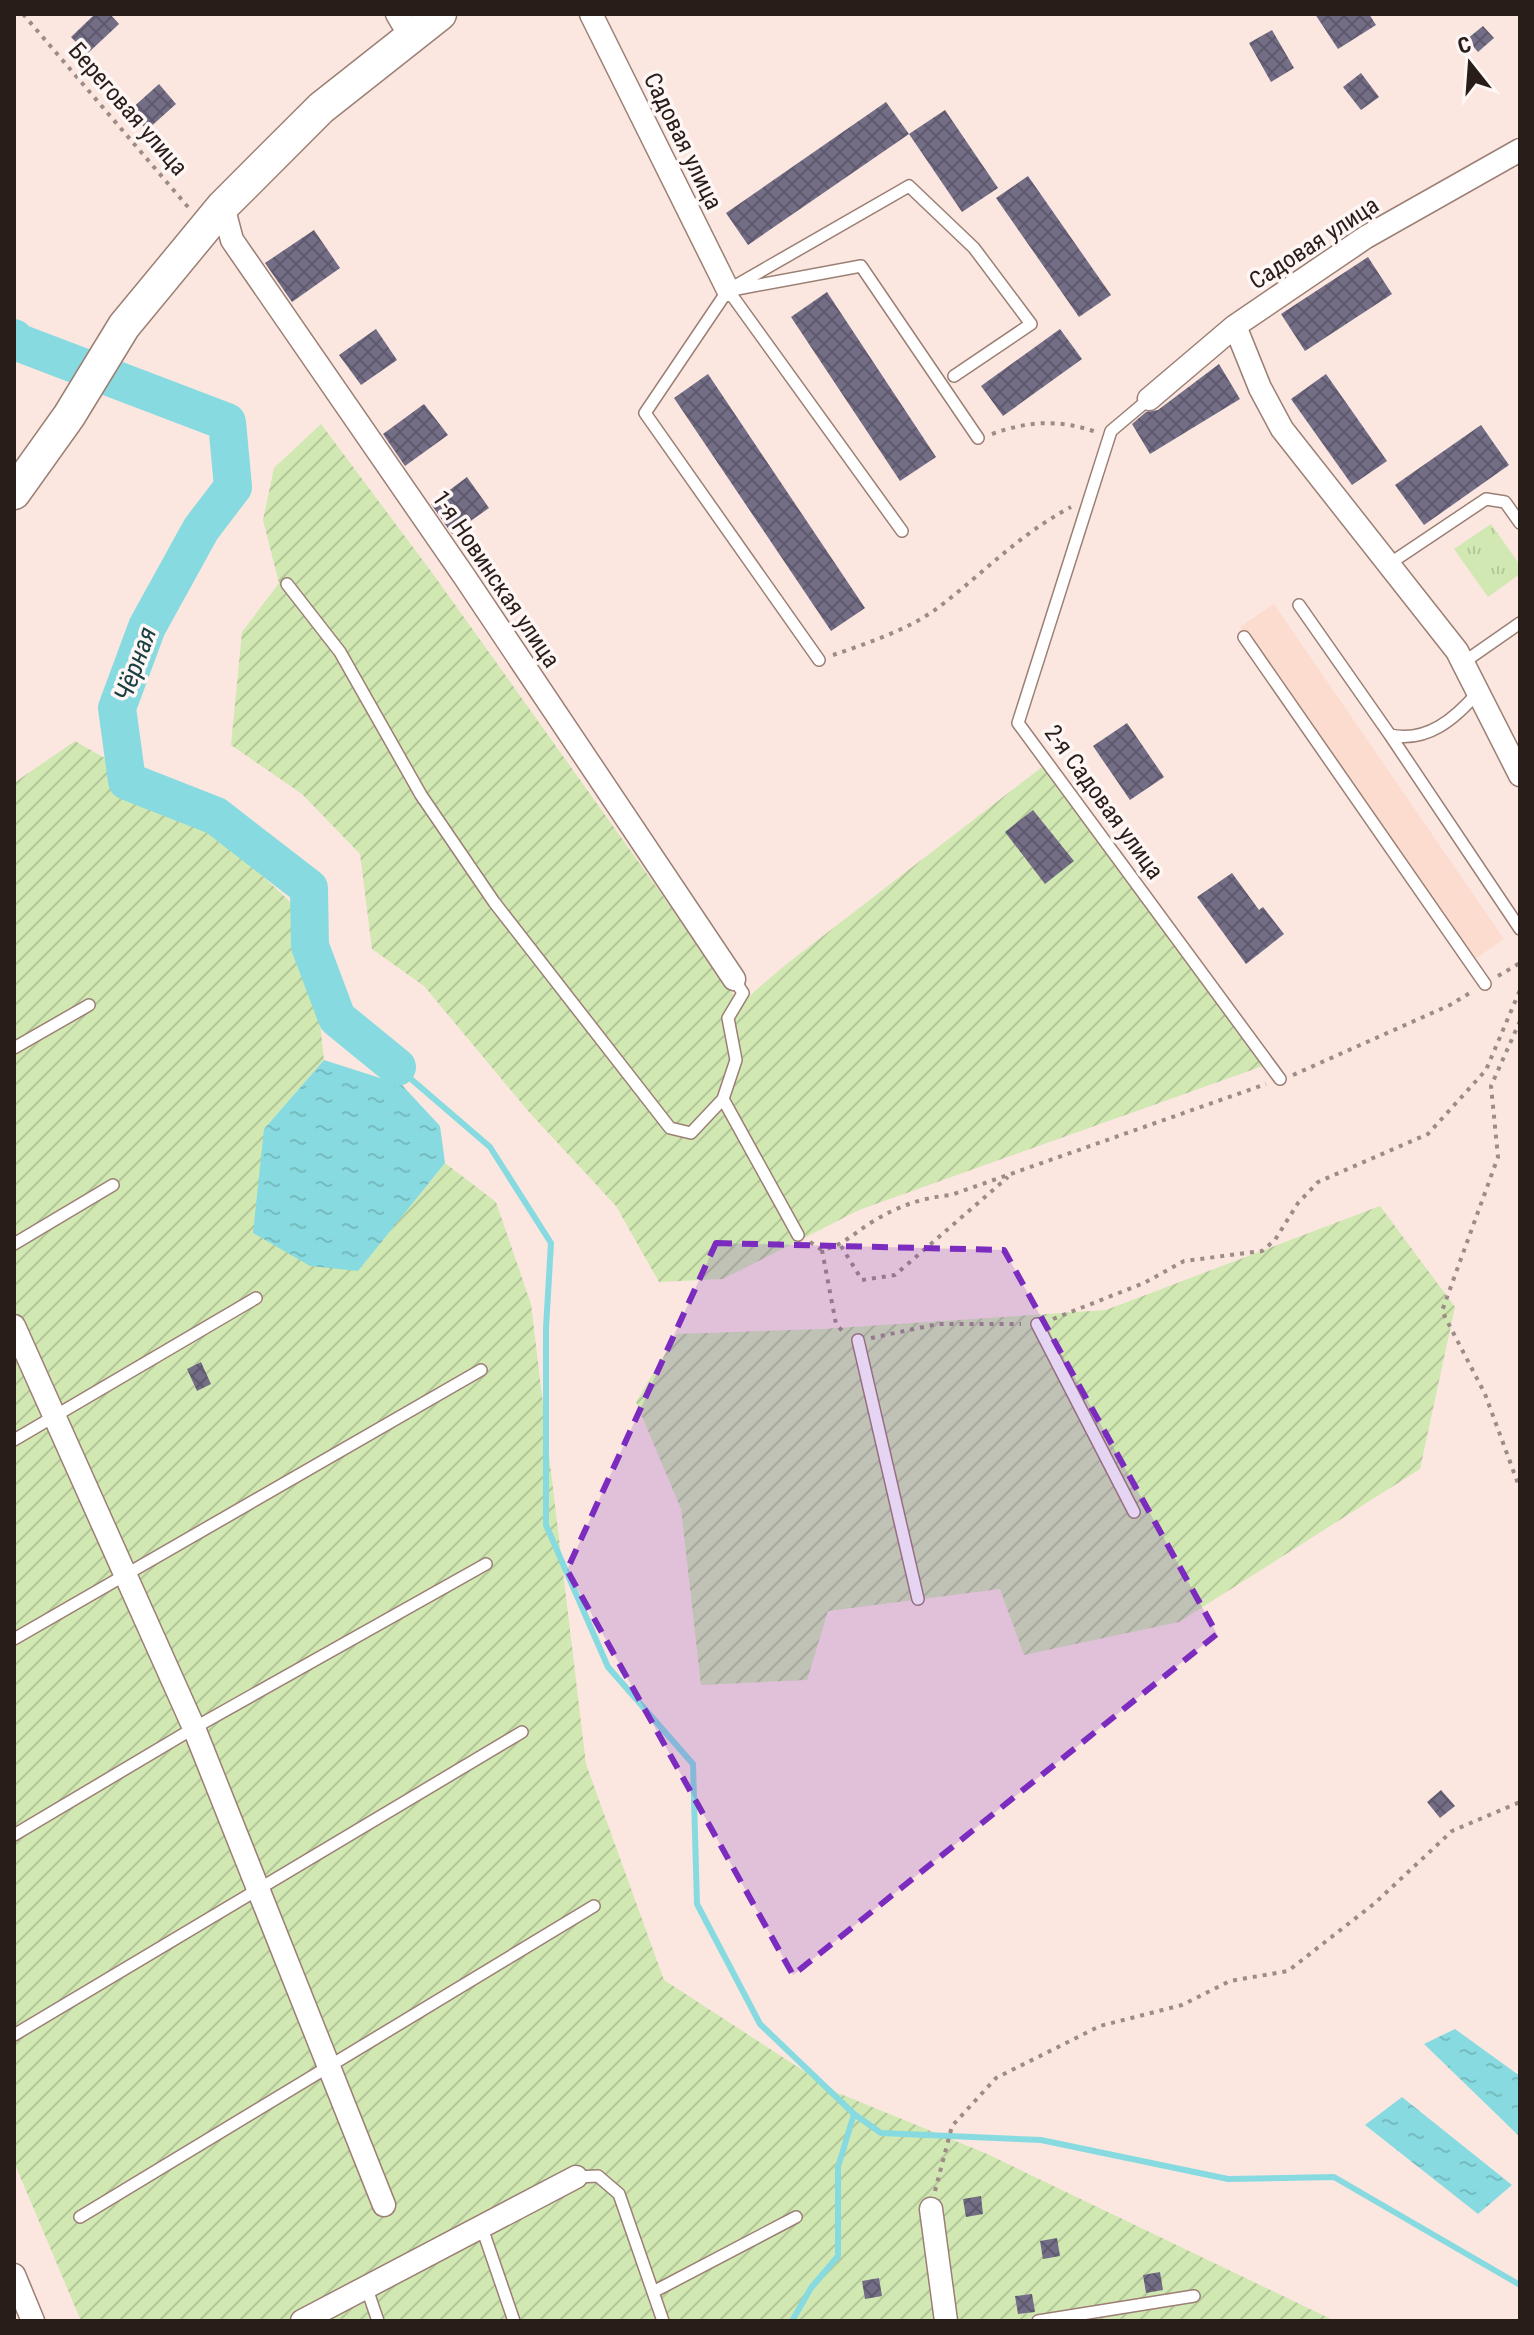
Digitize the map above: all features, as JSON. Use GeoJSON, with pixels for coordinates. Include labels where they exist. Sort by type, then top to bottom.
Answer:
{"type":"FeatureCollection","features":[{"type":"Feature","properties":{"kind":"main road"},"geometry":{"type":"LineString","coordinates":[[14,493],[69,416],[124,326],[214,216],[403,25],[440,14]]}},
{"type":"Feature","properties":{"kind":"street","name":"Садовая улица"},"geometry":{"type":"LineString","coordinates":[[591,14],[728,290]]}},
{"type":"Feature","properties":{"kind":"street","name":"Садовая улица"},"geometry":{"type":"LineString","coordinates":[[1149,399],[1235,326],[1366,237],[1520,150]]}},
{"type":"Feature","properties":{"kind":"street","name":"1-я Новинская улица"},"geometry":{"type":"LineString","coordinates":[[214,216],[464,576],[734,979]]}},
{"type":"Feature","properties":{"kind":"street"},"geometry":{"type":"LineString","coordinates":[[1235,326],[1260,388],[1282,429],[1464,662],[1520,775]]}},
{"type":"Feature","properties":{"kind":"street"},"geometry":{"type":"LineString","coordinates":[[14,1326],[194,1728],[384,2205]]}},
{"type":"Feature","properties":{"kind":"street"},"geometry":{"type":"LineString","coordinates":[[302,2321],[576,2177]]}},
{"type":"Feature","properties":{"kind":"street"},"geometry":{"type":"LineString","coordinates":[[931,2209],[946,2321]]}},
{"type":"Feature","properties":{"kind":"street"},"geometry":{"type":"LineString","coordinates":[[14,2275],[33,2321]]}},
{"type":"Feature","properties":{"kind":"lane"},"geometry":{"type":"LineString","coordinates":[[819,660],[645,413],[728,290],[909,186],[974,248],[1031,324],[954,376]]}},
{"type":"Feature","properties":{"kind":"lane"},"geometry":{"type":"LineString","coordinates":[[728,290],[861,266],[978,438]]}},
{"type":"Feature","properties":{"kind":"lane"},"geometry":{"type":"LineString","coordinates":[[728,290],[902,531]]}},
{"type":"Feature","properties":{"kind":"lane","name":"2-я Садовая улица"},"geometry":{"type":"LineString","coordinates":[[1149,399],[1111,431],[1018,723],[1280,1079]]}},
{"type":"Feature","properties":{"kind":"lane"},"geometry":{"type":"LineString","coordinates":[[1389,564],[1486,499],[1505,502],[1520,523]]}},
{"type":"Feature","properties":{"kind":"lane"},"geometry":{"type":"LineString","coordinates":[[287,584],[340,652],[421,795],[494,902],[670,1128],[691,1133],[723,1099],[736,1060],[728,1018],[743,993],[734,979]]}},
{"type":"Feature","properties":{"kind":"lane"},"geometry":{"type":"LineString","coordinates":[[1299,605],[1520,929]]}},
{"type":"Feature","properties":{"kind":"lane"},"geometry":{"type":"LineString","coordinates":[[1464,662],[1520,623]]}},
{"type":"Feature","properties":{"kind":"lane"},"geometry":{"type":"LineString","coordinates":[[1244,637],[1485,984]]}},
{"type":"Feature","properties":{"kind":"lane"},"geometry":{"type":"LineString","coordinates":[[1390,735],[1412,740],[1459,715],[1480,691]]}},
{"type":"Feature","properties":{"kind":"lane"},"geometry":{"type":"LineString","coordinates":[[14,1048],[89,1005]]}},
{"type":"Feature","properties":{"kind":"lane"},"geometry":{"type":"LineString","coordinates":[[723,1099],[798,1235]]}},
{"type":"Feature","properties":{"kind":"lane"},"geometry":{"type":"LineString","coordinates":[[14,1244],[113,1185]]}},
{"type":"Feature","properties":{"kind":"lane"},"geometry":{"type":"LineString","coordinates":[[14,1440],[256,1298]]}},
{"type":"Feature","properties":{"kind":"lane"},"geometry":{"type":"LineString","coordinates":[[1037,1324],[1134,1512]]}},
{"type":"Feature","properties":{"kind":"lane"},"geometry":{"type":"LineString","coordinates":[[858,1340],[918,1599]]}},
{"type":"Feature","properties":{"kind":"lane"},"geometry":{"type":"LineString","coordinates":[[14,1639],[481,1370]]}},
{"type":"Feature","properties":{"kind":"lane"},"geometry":{"type":"LineString","coordinates":[[14,1835],[194,1728],[486,1564]]}},
{"type":"Feature","properties":{"kind":"lane"},"geometry":{"type":"LineString","coordinates":[[14,2035],[257,1887],[522,1732]]}},
{"type":"Feature","properties":{"kind":"lane"},"geometry":{"type":"LineString","coordinates":[[80,2217],[594,1906]]}},
{"type":"Feature","properties":{"kind":"lane"},"geometry":{"type":"LineString","coordinates":[[576,2177],[598,2176],[619,2194],[663,2321]]}},
{"type":"Feature","properties":{"kind":"lane"},"geometry":{"type":"LineString","coordinates":[[653,2292],[796,2217]]}},
{"type":"Feature","properties":{"kind":"lane"},"geometry":{"type":"LineString","coordinates":[[480,2225],[514,2321]]}},
{"type":"Feature","properties":{"kind":"lane"},"geometry":{"type":"LineString","coordinates":[[366,2286],[378,2321]]}},
{"type":"Feature","properties":{"kind":"lane"},"geometry":{"type":"LineString","coordinates":[[1038,2321],[1194,2296]]}},
{"type":"Feature","properties":{"kind":"path","name":"Береговая улица"},"geometry":{"type":"LineString","coordinates":[[23,14],[214,216]]}},
{"type":"Feature","properties":{"kind":"path"},"geometry":{"type":"LineString","coordinates":[[978,438],[1012,427],[1060,420],[1109,436]]}},
{"type":"Feature","properties":{"kind":"path"},"geometry":{"type":"LineString","coordinates":[[819,660],[869,643],[937,609],[1033,528],[1089,498]]}},
{"type":"Feature","properties":{"kind":"path"},"geometry":{"type":"LineString","coordinates":[[798,1235],[822,1250],[841,1246],[897,1208],[925,1198],[951,1195],[1280,1079],[1450,1005],[1520,963]]}},
{"type":"Feature","properties":{"kind":"path"},"geometry":{"type":"LineString","coordinates":[[822,1250],[836,1324],[852,1340],[938,1324],[1037,1324],[1144,1283],[1184,1261],[1262,1251],[1275,1240],[1298,1203],[1318,1182],[1428,1134],[1486,1070],[1520,990]]}},
{"type":"Feature","properties":{"kind":"path"},"geometry":{"type":"LineString","coordinates":[[1520,1021],[1491,1086],[1498,1157],[1442,1311],[1485,1394],[1520,1489]]}},
{"type":"Feature","properties":{"kind":"path"},"geometry":{"type":"LineString","coordinates":[[841,1246],[862,1280],[895,1275],[1013,1173]]}},
{"type":"Feature","properties":{"kind":"path"},"geometry":{"type":"LineString","coordinates":[[931,2209],[952,2126],[996,2078],[1100,2026],[1182,2005],[1230,1981],[1288,1971],[1375,1903],[1452,1831],[1520,1802]]}},
{"type":"Feature","properties":{"kind":"highlighted area"},"geometry":{"type":"Polygon","coordinates":[[[716,1243],[1004,1250],[1217,1634],[793,1975],[567,1570],[716,1243]]]}},
{"type":"Feature","properties":{"kind":"shaded area"},"geometry":{"type":"Polygon","coordinates":[[[1274,604],[1504,939],[1471,962],[1240,627],[1274,604]]]}},
{"type":"Feature","properties":{"kind":"green space"},"geometry":{"type":"Polygon","coordinates":[[[321,424],[433,574],[740,1004],[784,966],[1042,767],[1263,1066],[859,1210],[723,1279],[659,1282],[616,1206],[529,1112],[424,986],[372,949],[360,854],[302,794],[231,745],[242,632],[279,583],[263,520],[274,468],[321,424]]]}},
{"type":"Feature","properties":{"kind":"green space"},"geometry":{"type":"Polygon","coordinates":[[[1491,524],[1520,565],[1520,574],[1488,597],[1454,549],[1491,524]]]}},
{"type":"Feature","properties":{"kind":"green space"},"geometry":{"type":"Polygon","coordinates":[[[75,741],[183,803],[309,919],[324,1060],[264,1129],[357,1271],[445,1163],[496,1202],[531,1304],[586,1764],[664,1980],[838,2093],[985,2153],[1335,2321],[81,2321],[14,2162],[14,783],[75,741]]]}},
{"type":"Feature","properties":{"kind":"green space"},"geometry":{"type":"Polygon","coordinates":[[[1380,1206],[1455,1307],[1420,1469],[1179,1622],[1024,1655],[1000,1589],[828,1611],[807,1680],[701,1685],[681,1509],[636,1402],[677,1334],[822,1329],[1106,1310],[1380,1206]]]}},
{"type":"Feature","properties":{"kind":"water"},"geometry":{"type":"Polygon","coordinates":[[[324,1060],[402,1085],[440,1126],[445,1163],[358,1271],[310,1266],[253,1233],[264,1129],[324,1060]]]}},
{"type":"Feature","properties":{"kind":"water"},"geometry":{"type":"Polygon","coordinates":[[[1455,2029],[1520,2076],[1520,2137],[1424,2044],[1455,2029]]]}},
{"type":"Feature","properties":{"kind":"water"},"geometry":{"type":"Polygon","coordinates":[[[1402,2097],[1512,2185],[1478,2214],[1365,2125],[1402,2097]]]}},
{"type":"Feature","properties":{"kind":"building"},"geometry":{"type":"Polygon","coordinates":[[[95,14],[110,14],[119,24],[87,54],[71,37],[95,14]]]}},
{"type":"Feature","properties":{"kind":"building"},"geometry":{"type":"Polygon","coordinates":[[[1315,14],[1369,14],[1376,25],[1338,49],[1315,14]]]}},
{"type":"Feature","properties":{"kind":"building"},"geometry":{"type":"Polygon","coordinates":[[[1483,26],[1494,38],[1478,52],[1467,39],[1483,26]]]}},
{"type":"Feature","properties":{"kind":"building"},"geometry":{"type":"Polygon","coordinates":[[[1272,30],[1294,68],[1271,82],[1249,43],[1272,30]]]}},
{"type":"Feature","properties":{"kind":"building"},"geometry":{"type":"Polygon","coordinates":[[[1361,73],[1379,97],[1361,110],[1343,87],[1361,73]]]}},
{"type":"Feature","properties":{"kind":"building"},"geometry":{"type":"Polygon","coordinates":[[[159,84],[176,104],[147,130],[129,111],[159,84]]]}},
{"type":"Feature","properties":{"kind":"building"},"geometry":{"type":"Polygon","coordinates":[[[886,102],[909,134],[748,245],[726,213],[886,102]]]}},
{"type":"Feature","properties":{"kind":"building"},"geometry":{"type":"Polygon","coordinates":[[[945,110],[998,188],[962,212],[909,134],[945,110]]]}},
{"type":"Feature","properties":{"kind":"building"},"geometry":{"type":"Polygon","coordinates":[[[1028,176],[1111,295],[1079,317],[996,198],[1028,176]]]}},
{"type":"Feature","properties":{"kind":"building"},"geometry":{"type":"Polygon","coordinates":[[[314,230],[340,268],[292,302],[265,263],[314,230]]]}},
{"type":"Feature","properties":{"kind":"building"},"geometry":{"type":"Polygon","coordinates":[[[1368,257],[1392,294],[1305,351],[1281,314],[1368,257]]]}},
{"type":"Feature","properties":{"kind":"building"},"geometry":{"type":"Polygon","coordinates":[[[827,292],[936,457],[900,481],[791,317],[827,292]]]}},
{"type":"Feature","properties":{"kind":"building"},"geometry":{"type":"Polygon","coordinates":[[[376,329],[397,360],[361,385],[339,355],[376,329]]]}},
{"type":"Feature","properties":{"kind":"building"},"geometry":{"type":"Polygon","coordinates":[[[1060,329],[1082,359],[1003,416],[981,386],[1060,329]]]}},
{"type":"Feature","properties":{"kind":"building"},"geometry":{"type":"Polygon","coordinates":[[[1219,364],[1240,399],[1150,454],[1132,424],[1146,412],[1158,410],[1219,364]]]}},
{"type":"Feature","properties":{"kind":"building"},"geometry":{"type":"Polygon","coordinates":[[[708,374],[865,608],[831,631],[674,398],[708,374]]]}},
{"type":"Feature","properties":{"kind":"building"},"geometry":{"type":"Polygon","coordinates":[[[1326,374],[1387,461],[1352,485],[1291,399],[1326,374]]]}},
{"type":"Feature","properties":{"kind":"building"},"geometry":{"type":"Polygon","coordinates":[[[424,404],[448,435],[405,466],[383,434],[424,404]]]}},
{"type":"Feature","properties":{"kind":"building"},"geometry":{"type":"Polygon","coordinates":[[[1481,425],[1509,465],[1424,525],[1395,485],[1481,425]]]}},
{"type":"Feature","properties":{"kind":"building"},"geometry":{"type":"Polygon","coordinates":[[[467,477],[489,508],[452,534],[431,504],[467,477]]]}},
{"type":"Feature","properties":{"kind":"building"},"geometry":{"type":"Polygon","coordinates":[[[1127,723],[1164,777],[1130,800],[1093,746],[1127,723]]]}},
{"type":"Feature","properties":{"kind":"building"},"geometry":{"type":"Polygon","coordinates":[[[1033,810],[1074,861],[1045,884],[1005,832],[1033,810]]]}},
{"type":"Feature","properties":{"kind":"building"},"geometry":{"type":"Polygon","coordinates":[[[1232,873],[1259,910],[1263,907],[1284,934],[1246,964],[1197,897],[1232,873]]]}},
{"type":"Feature","properties":{"kind":"building"},"geometry":{"type":"Polygon","coordinates":[[[201,1362],[211,1384],[197,1391],[187,1369],[201,1362]]]}},
{"type":"Feature","properties":{"kind":"building"},"geometry":{"type":"Polygon","coordinates":[[[1441,1790],[1455,1806],[1440,1818],[1427,1802],[1441,1790]]]}},
{"type":"Feature","properties":{"kind":"building"},"geometry":{"type":"Polygon","coordinates":[[[981,2196],[983,2214],[966,2217],[963,2199],[981,2196]]]}},
{"type":"Feature","properties":{"kind":"building"},"geometry":{"type":"Polygon","coordinates":[[[1057,2238],[1060,2256],[1043,2259],[1040,2241],[1057,2238]]]}},
{"type":"Feature","properties":{"kind":"building"},"geometry":{"type":"Polygon","coordinates":[[[1160,2272],[1163,2290],[1146,2293],[1143,2275],[1160,2272]]]}},
{"type":"Feature","properties":{"kind":"building"},"geometry":{"type":"Polygon","coordinates":[[[879,2278],[882,2296],[865,2299],[862,2281],[879,2278]]]}},
{"type":"Feature","properties":{"kind":"building"},"geometry":{"type":"Polygon","coordinates":[[[1032,2294],[1035,2312],[1018,2314],[1015,2296],[1032,2294]]]}},
{"type":"Feature","properties":{"kind":"waterway","name":"Чёрная"},"geometry":{"type":"LineString","coordinates":[[14,338],[17,342],[227,422],[233,487],[201,529],[147,627],[117,708],[127,781],[216,816],[309,888],[310,946],[337,1018],[397,1067]]}},
{"type":"Feature","properties":{"kind":"waterway"},"geometry":{"type":"LineString","coordinates":[[397,1067],[490,1147],[551,1243],[546,1328],[546,1525],[608,1667],[693,1764],[697,1904],[760,2024],[854,2114],[881,2133],[1041,2140],[1228,2179],[1334,2177],[1520,2285]]}},
{"type":"Feature","properties":{"kind":"waterway"},"geometry":{"type":"LineString","coordinates":[[792,2321],[811,2288],[838,2256],[838,2167],[854,2114]]}}]}
